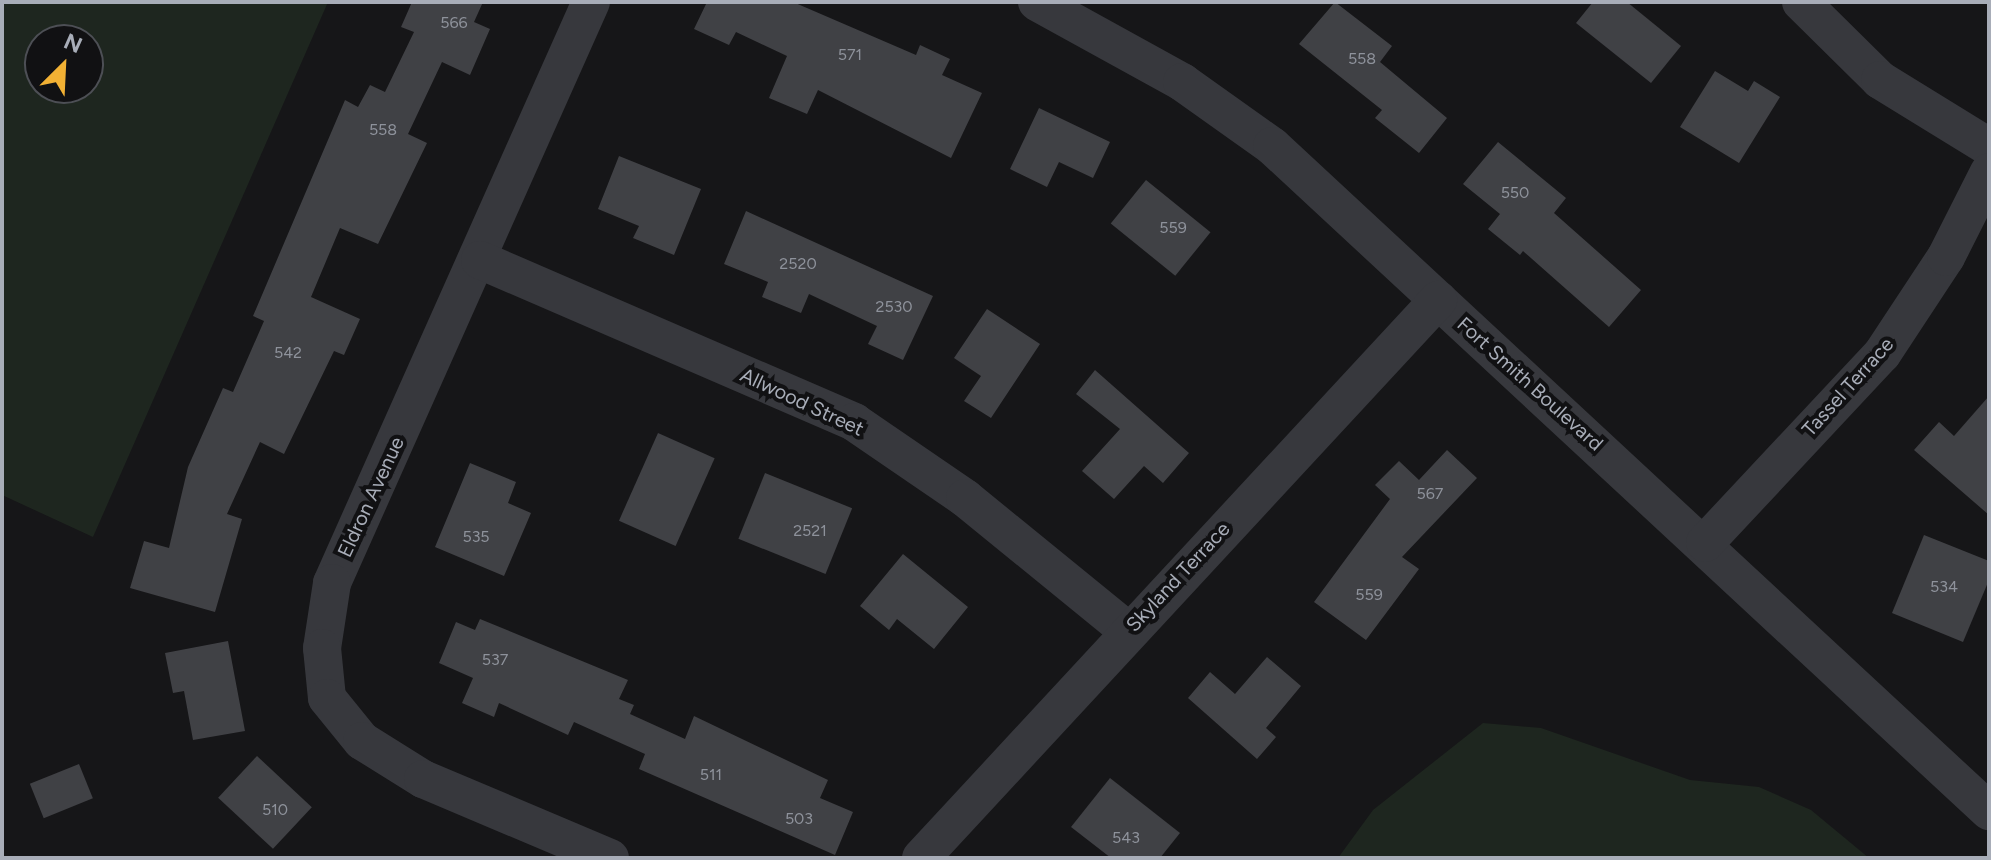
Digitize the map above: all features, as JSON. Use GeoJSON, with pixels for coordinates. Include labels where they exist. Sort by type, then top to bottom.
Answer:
{"type":"FeatureCollection","features":[{"type":"Feature","properties":{"kind":"street","name":"Eldron Avenue"},"geometry":{"type":"LineString","coordinates":[[591,2],[480,260],[332,583],[322,648],[327,698],[362,741],[423,779],[610,858]]}},
{"type":"Feature","properties":{"kind":"street","name":"Fort Smith Boulevard"},"geometry":{"type":"LineString","coordinates":[[1037,2],[1086,12],[1272,146],[1705,543],[1989,811]]}},
{"type":"Feature","properties":{"kind":"street"},"geometry":{"type":"LineString","coordinates":[[1801,2],[1880,80],[1989,147]]}},
{"type":"Feature","properties":{"kind":"street","name":"Tassel Terrace"},"geometry":{"type":"LineString","coordinates":[[1705,543],[1882,354],[1946,257],[1989,172]]}},
{"type":"Feature","properties":{"kind":"street","name":"Allwood Street"},"geometry":{"type":"LineString","coordinates":[[480,260],[854,422],[965,498],[1127,630]]}},
{"type":"Feature","properties":{"kind":"street","name":"Skyland Terrace"},"geometry":{"type":"LineString","coordinates":[[921,858],[1127,630],[1438,300]]}},
{"type":"Feature","properties":{"kind":"shaded area"},"geometry":{"type":"Polygon","coordinates":[[[2,2],[328,2],[93,537],[2,495],[2,2]]]}},
{"type":"Feature","properties":{"kind":"shaded area"},"geometry":{"type":"Polygon","coordinates":[[[1483,723],[1541,728],[1690,780],[1759,787],[1811,810],[1869,858],[1338,858],[1373,810],[1483,723]]]}},
{"type":"Feature","properties":{"kind":"building"},"geometry":{"type":"Polygon","coordinates":[[[412,2],[483,2],[474,22],[490,29],[470,75],[442,62],[408,134],[427,143],[378,244],[340,228],[311,297],[360,319],[344,355],[334,351],[284,454],[260,442],[227,514],[242,519],[215,612],[130,588],[144,541],[169,548],[188,467],[223,388],[233,392],[264,321],[253,316],[345,100],[358,107],[370,85],[385,92],[414,32],[401,27],[412,2]]]}},
{"type":"Feature","properties":{"kind":"building"},"geometry":{"type":"Polygon","coordinates":[[[707,2],[793,2],[916,55],[920,45],[950,59],[942,75],[982,93],[951,158],[818,90],[807,114],[769,98],[787,56],[736,32],[729,45],[694,29],[707,2]]]}},
{"type":"Feature","properties":{"kind":"building"},"geometry":{"type":"Polygon","coordinates":[[[1335,2],[1392,46],[1380,62],[1447,118],[1419,153],[1375,118],[1382,110],[1299,44],[1335,2]]]}},
{"type":"Feature","properties":{"kind":"building"},"geometry":{"type":"Polygon","coordinates":[[[1593,2],[1627,2],[1681,46],[1651,83],[1576,23],[1593,2]]]}},
{"type":"Feature","properties":{"kind":"building"},"geometry":{"type":"Polygon","coordinates":[[[1715,71],[1748,91],[1754,81],[1780,97],[1739,163],[1680,127],[1715,71]]]}},
{"type":"Feature","properties":{"kind":"building"},"geometry":{"type":"Polygon","coordinates":[[[1039,108],[1110,142],[1093,178],[1059,162],[1047,187],[1010,169],[1039,108]]]}},
{"type":"Feature","properties":{"kind":"building"},"geometry":{"type":"Polygon","coordinates":[[[1498,142],[1566,198],[1554,213],[1641,290],[1609,327],[1523,251],[1520,255],[1488,229],[1500,214],[1463,184],[1498,142]]]}},
{"type":"Feature","properties":{"kind":"building"},"geometry":{"type":"Polygon","coordinates":[[[619,156],[701,189],[674,255],[633,238],[639,226],[598,209],[619,156]]]}},
{"type":"Feature","properties":{"kind":"building"},"geometry":{"type":"Polygon","coordinates":[[[1146,180],[1211,232],[1175,276],[1111,224],[1146,180]]]}},
{"type":"Feature","properties":{"kind":"building"},"geometry":{"type":"Polygon","coordinates":[[[746,211],[933,296],[903,360],[868,344],[877,326],[809,294],[801,313],[762,297],[768,282],[724,264],[746,211]]]}},
{"type":"Feature","properties":{"kind":"building"},"geometry":{"type":"Polygon","coordinates":[[[987,309],[1040,344],[991,418],[964,401],[981,376],[954,358],[987,309]]]}},
{"type":"Feature","properties":{"kind":"building"},"geometry":{"type":"Polygon","coordinates":[[[1095,370],[1189,453],[1163,483],[1144,466],[1114,499],[1082,471],[1120,429],[1076,394],[1095,370]]]}},
{"type":"Feature","properties":{"kind":"building"},"geometry":{"type":"Polygon","coordinates":[[[1989,396],[1989,515],[1914,450],[1939,422],[1954,436],[1989,396]]]}},
{"type":"Feature","properties":{"kind":"building"},"geometry":{"type":"Polygon","coordinates":[[[658,433],[715,458],[676,546],[619,521],[658,433]]]}},
{"type":"Feature","properties":{"kind":"building"},"geometry":{"type":"Polygon","coordinates":[[[1447,450],[1477,478],[1402,557],[1419,569],[1366,640],[1314,602],[1390,499],[1375,485],[1399,461],[1419,480],[1447,450]]]}},
{"type":"Feature","properties":{"kind":"building"},"geometry":{"type":"Polygon","coordinates":[[[470,463],[516,482],[508,503],[531,513],[504,576],[435,547],[470,463]]]}},
{"type":"Feature","properties":{"kind":"building"},"geometry":{"type":"Polygon","coordinates":[[[765,473],[852,508],[826,574],[738,539],[765,473]]]}},
{"type":"Feature","properties":{"kind":"building"},"geometry":{"type":"Polygon","coordinates":[[[1924,535],[1989,561],[1989,580],[1963,642],[1892,613],[1924,535]]]}},
{"type":"Feature","properties":{"kind":"building"},"geometry":{"type":"Polygon","coordinates":[[[903,554],[968,607],[934,649],[897,619],[889,630],[860,606],[903,554]]]}},
{"type":"Feature","properties":{"kind":"building"},"geometry":{"type":"Polygon","coordinates":[[[480,619],[628,680],[619,699],[634,705],[630,714],[685,739],[694,716],[828,780],[820,798],[853,812],[835,855],[639,769],[645,754],[574,722],[568,735],[499,703],[494,717],[462,703],[473,678],[439,663],[456,622],[475,630],[480,619]]]}},
{"type":"Feature","properties":{"kind":"building"},"geometry":{"type":"Polygon","coordinates":[[[228,641],[245,731],[193,740],[184,691],[173,693],[165,653],[228,641]]]}},
{"type":"Feature","properties":{"kind":"building"},"geometry":{"type":"Polygon","coordinates":[[[1267,657],[1301,686],[1266,728],[1276,737],[1257,759],[1188,698],[1210,672],[1235,694],[1267,657]]]}},
{"type":"Feature","properties":{"kind":"building"},"geometry":{"type":"Polygon","coordinates":[[[257,756],[312,807],[273,849],[218,798],[257,756]]]}},
{"type":"Feature","properties":{"kind":"building"},"geometry":{"type":"Polygon","coordinates":[[[79,764],[93,798],[44,818],[30,784],[79,764]]]}},
{"type":"Feature","properties":{"kind":"building"},"geometry":{"type":"Polygon","coordinates":[[[1110,778],[1180,833],[1160,858],[1111,858],[1071,827],[1110,778]]]}}]}
